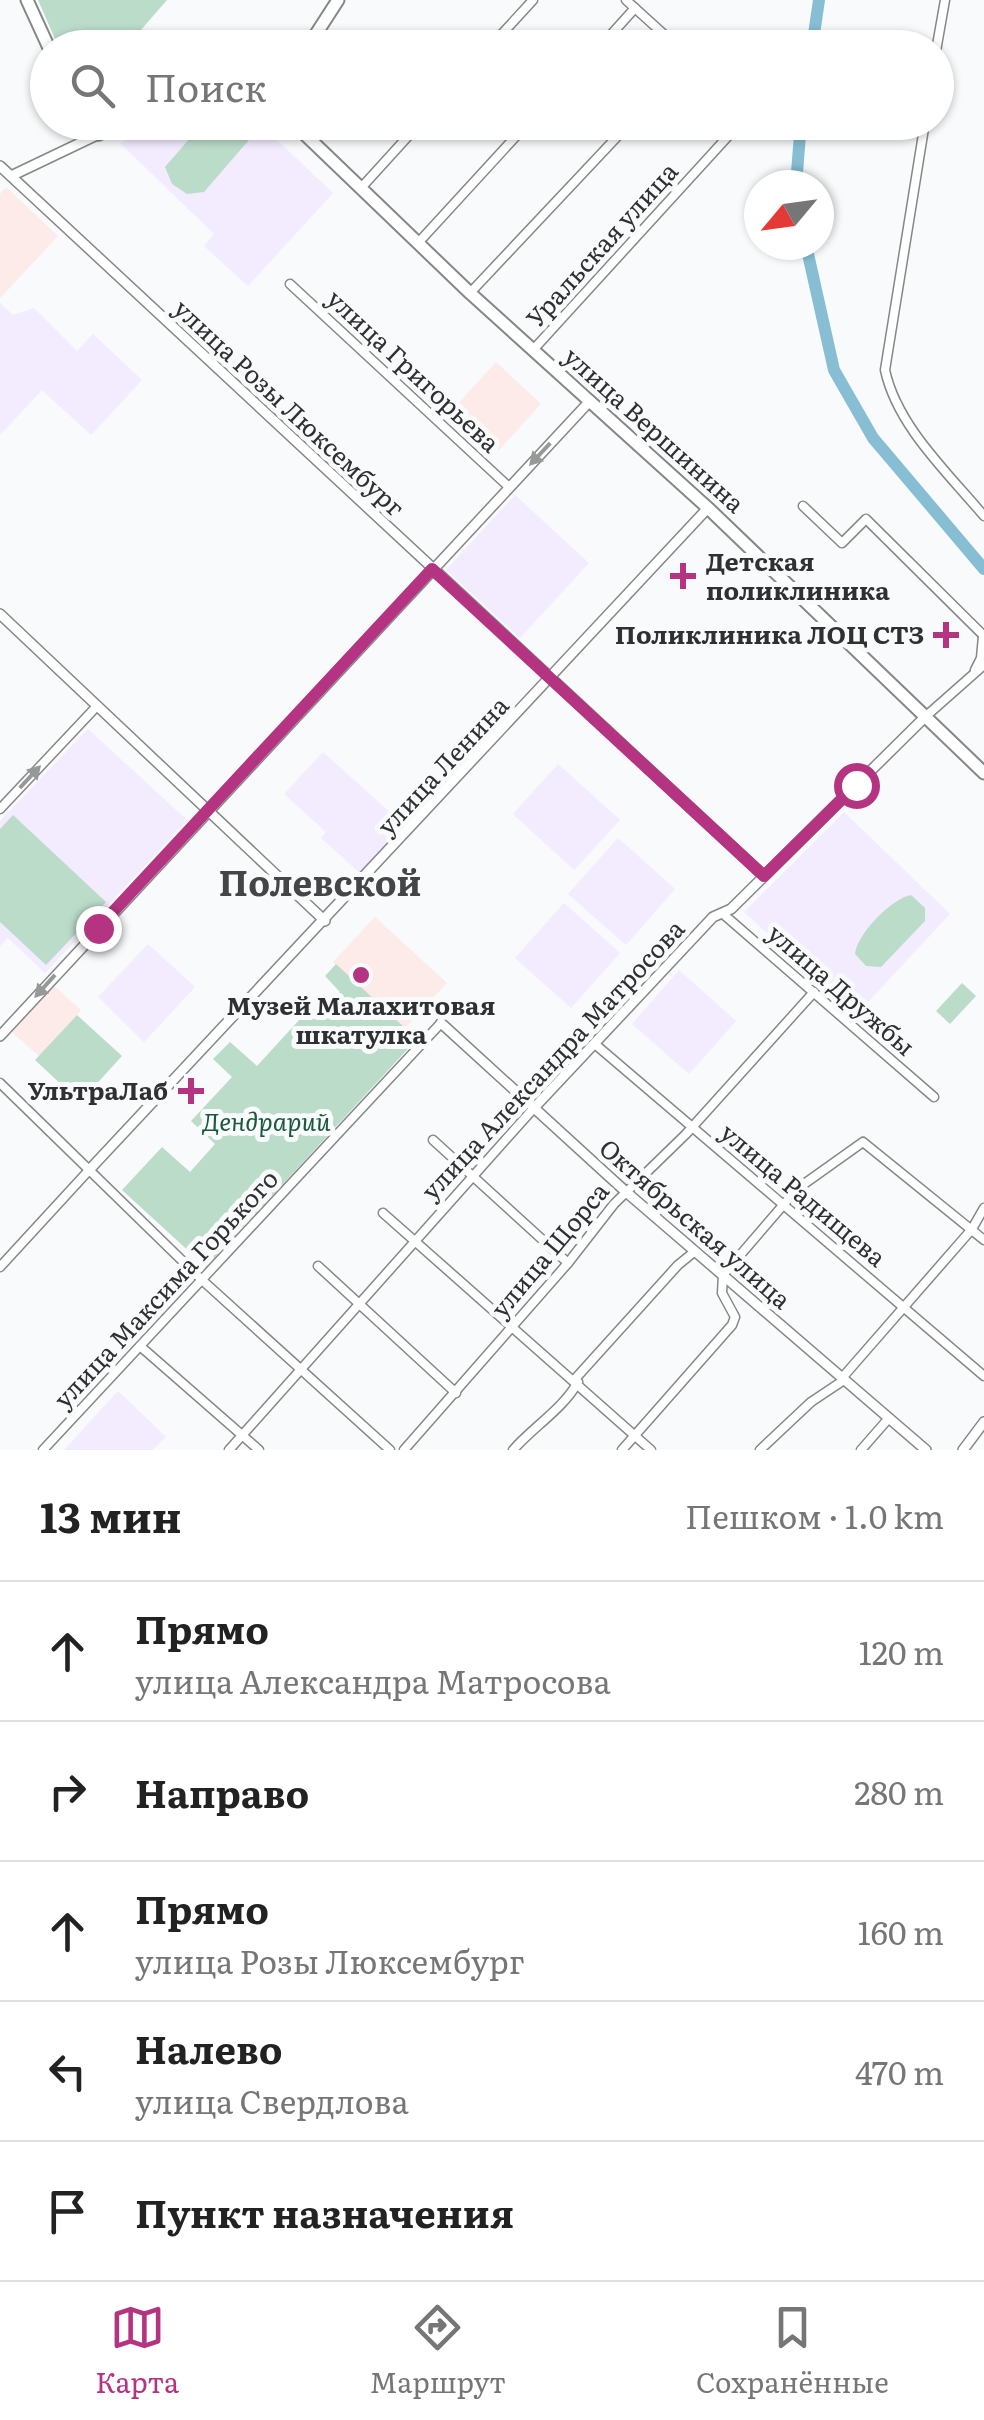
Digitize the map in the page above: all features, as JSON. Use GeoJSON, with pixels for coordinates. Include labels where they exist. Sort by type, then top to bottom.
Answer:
{"type":"FeatureCollection","features":[{"type":"Feature","properties":{"kind":"main road"},"geometry":{"type":"LineString","coordinates":[[27,0],[41,30]]}},
{"type":"Feature","properties":{"kind":"main road"},"geometry":{"type":"LineString","coordinates":[[319,30],[338,0]]}},
{"type":"Feature","properties":{"kind":"main road","name":"улица Вершинина"},"geometry":{"type":"LineString","coordinates":[[311,140],[470,293],[708,508],[984,773]]}},
{"type":"Feature","properties":{"kind":"street"},"geometry":{"type":"LineString","coordinates":[[506,30],[533,0]]}},
{"type":"Feature","properties":{"kind":"street"},"geometry":{"type":"LineString","coordinates":[[626,0],[659,30]]}},
{"type":"Feature","properties":{"kind":"street"},"geometry":{"type":"LineString","coordinates":[[940,30],[945,0]]}},
{"type":"Feature","properties":{"kind":"street"},"geometry":{"type":"LineString","coordinates":[[615,30],[635,8]]}},
{"type":"Feature","properties":{"kind":"street"},"geometry":{"type":"LineString","coordinates":[[11,176],[86,140]]}},
{"type":"Feature","properties":{"kind":"street"},"geometry":{"type":"LineString","coordinates":[[361,188],[405,140]]}},
{"type":"Feature","properties":{"kind":"street"},"geometry":{"type":"LineString","coordinates":[[418,243],[512,140]]}},
{"type":"Feature","properties":{"kind":"street"},"geometry":{"type":"LineString","coordinates":[[470,293],[614,140]]}},
{"type":"Feature","properties":{"kind":"street","name":"Уральская улица"},"geometry":{"type":"LineString","coordinates":[[533,350],[725,140]]}},
{"type":"Feature","properties":{"kind":"street"},"geometry":{"type":"LineString","coordinates":[[922,140],[885,370],[890,392],[921,440],[984,516]]}},
{"type":"Feature","properties":{"kind":"street","name":"улица Розы Люксембург"},"geometry":{"type":"LineString","coordinates":[[0,166],[764,876]]}},
{"type":"Feature","properties":{"kind":"street","name":"улица Григорьева"},"geometry":{"type":"LineString","coordinates":[[290,284],[509,487]]}},
{"type":"Feature","properties":{"kind":"street"},"geometry":{"type":"LineString","coordinates":[[0,1036],[205,810],[589,402]]}},
{"type":"Feature","properties":{"kind":"street"},"geometry":{"type":"LineString","coordinates":[[803,506],[842,542],[866,519],[983,636],[982,658],[975,670]]}},
{"type":"Feature","properties":{"kind":"street","name":"улица Ленина"},"geometry":{"type":"LineString","coordinates":[[0,1267],[708,508]]}},
{"type":"Feature","properties":{"kind":"street"},"geometry":{"type":"LineString","coordinates":[[0,614],[324,921]]}},
{"type":"Feature","properties":{"kind":"street"},"geometry":{"type":"LineString","coordinates":[[925,717],[984,664]]}},
{"type":"Feature","properties":{"kind":"street"},"geometry":{"type":"LineString","coordinates":[[0,809],[97,706]]}},
{"type":"Feature","properties":{"kind":"street","name":"улица Александра Матросова"},"geometry":{"type":"LineString","coordinates":[[229,1450],[533,1108],[596,1045],[682,948],[764,876],[925,717]]}},
{"type":"Feature","properties":{"kind":"street","name":"улица Дружбы"},"geometry":{"type":"LineString","coordinates":[[722,913],[934,1097]]}},
{"type":"Feature","properties":{"kind":"street","name":"улица Щорса"},"geometry":{"type":"LineString","coordinates":[[404,1450],[568,1264],[625,1191],[814,992]]}},
{"type":"Feature","properties":{"kind":"street","name":"Октябрьская улица"},"geometry":{"type":"LineString","coordinates":[[441,1022],[694,1252],[926,1450]]}},
{"type":"Feature","properties":{"kind":"street","name":"улица Максима Горького"},"geometry":{"type":"LineString","coordinates":[[43,1450],[441,1022]]}},
{"type":"Feature","properties":{"kind":"street","name":"улица Радищева"},"geometry":{"type":"LineString","coordinates":[[596,1045],[984,1376]]}},
{"type":"Feature","properties":{"kind":"street"},"geometry":{"type":"LineString","coordinates":[[0,1083],[202,1280],[390,1450]]}},
{"type":"Feature","properties":{"kind":"street"},"geometry":{"type":"LineString","coordinates":[[433,1140],[568,1264]]}},
{"type":"Feature","properties":{"kind":"street"},"geometry":{"type":"LineString","coordinates":[[622,1450],[732,1325],[735,1316],[722,1294],[723,1275],[782,1203],[807,1179],[826,1171],[864,1142],[953,1219],[984,1240]]}},
{"type":"Feature","properties":{"kind":"street"},"geometry":{"type":"LineString","coordinates":[[760,1450],[810,1402],[843,1379],[972,1229],[984,1208]]}},
{"type":"Feature","properties":{"kind":"street"},"geometry":{"type":"LineString","coordinates":[[383,1213],[513,1324],[650,1450]]}},
{"type":"Feature","properties":{"kind":"street"},"geometry":{"type":"LineString","coordinates":[[512,1450],[539,1420],[557,1410],[576,1380],[694,1252]]}},
{"type":"Feature","properties":{"kind":"street"},"geometry":{"type":"LineString","coordinates":[[318,1266],[456,1392]]}},
{"type":"Feature","properties":{"kind":"street"},"geometry":{"type":"LineString","coordinates":[[140,1346],[259,1450]]}},
{"type":"Feature","properties":{"kind":"street"},"geometry":{"type":"LineString","coordinates":[[860,1450],[889,1418]]}},
{"type":"Feature","properties":{"kind":"street"},"geometry":{"type":"LineString","coordinates":[[963,1450],[984,1422]]}},
{"type":"Feature","properties":{"kind":"shaded area"},"geometry":{"type":"Polygon","coordinates":[[[277,140],[333,193],[248,286],[204,246],[214,234],[120,143],[277,140]]]}},
{"type":"Feature","properties":{"kind":"shaded area"},"geometry":{"type":"Polygon","coordinates":[[[6,187],[58,236],[0,298],[0,194],[6,187]]]}},
{"type":"Feature","properties":{"kind":"shaded area"},"geometry":{"type":"Polygon","coordinates":[[[0,303],[13,315],[34,308],[77,351],[93,334],[142,380],[91,435],[42,390],[0,435],[0,303]]]}},
{"type":"Feature","properties":{"kind":"shaded area"},"geometry":{"type":"Polygon","coordinates":[[[496,362],[541,404],[499,450],[454,408],[496,362]]]}},
{"type":"Feature","properties":{"kind":"shaded area"},"geometry":{"type":"Polygon","coordinates":[[[515,495],[589,563],[520,638],[446,570],[515,495]]]}},
{"type":"Feature","properties":{"kind":"shaded area"},"geometry":{"type":"Polygon","coordinates":[[[88,729],[187,820],[45,973],[8,938],[0,946],[0,821],[88,729]]]}},
{"type":"Feature","properties":{"kind":"shaded area"},"geometry":{"type":"Polygon","coordinates":[[[323,752],[404,825],[360,873],[321,838],[326,832],[284,794],[323,752]]]}},
{"type":"Feature","properties":{"kind":"shaded area"},"geometry":{"type":"Polygon","coordinates":[[[558,764],[620,820],[574,870],[513,814],[558,764]]]}},
{"type":"Feature","properties":{"kind":"shaded area"},"geometry":{"type":"Polygon","coordinates":[[[844,812],[950,914],[866,1004],[844,1003],[744,912],[844,812]]]}},
{"type":"Feature","properties":{"kind":"shaded area"},"geometry":{"type":"Polygon","coordinates":[[[618,838],[675,889],[626,945],[568,894],[618,838]]]}},
{"type":"Feature","properties":{"kind":"shaded area"},"geometry":{"type":"Polygon","coordinates":[[[564,903],[620,953],[571,1008],[515,958],[564,903]]]}},
{"type":"Feature","properties":{"kind":"shaded area"},"geometry":{"type":"Polygon","coordinates":[[[375,917],[447,983],[404,1029],[333,962],[375,917]]]}},
{"type":"Feature","properties":{"kind":"shaded area"},"geometry":{"type":"Polygon","coordinates":[[[148,944],[195,987],[144,1042],[98,997],[148,944]]]}},
{"type":"Feature","properties":{"kind":"shaded area"},"geometry":{"type":"Polygon","coordinates":[[[679,970],[736,1021],[689,1074],[632,1024],[679,970]]]}},
{"type":"Feature","properties":{"kind":"shaded area"},"geometry":{"type":"Polygon","coordinates":[[[54,986],[81,1010],[39,1056],[12,1032],[54,986]]]}},
{"type":"Feature","properties":{"kind":"shaded area"},"geometry":{"type":"Polygon","coordinates":[[[118,1391],[166,1437],[153,1450],[64,1450],[118,1391]]]}},
{"type":"Feature","properties":{"kind":"green space"},"geometry":{"type":"Polygon","coordinates":[[[38,0],[167,0],[141,30],[51,30],[38,0]]]}},
{"type":"Feature","properties":{"kind":"green space"},"geometry":{"type":"Polygon","coordinates":[[[188,140],[249,140],[204,192],[187,194],[172,184],[165,167],[188,140]]]}},
{"type":"Feature","properties":{"kind":"green space"},"geometry":{"type":"Polygon","coordinates":[[[13,815],[106,902],[46,965],[0,922],[0,829],[13,815]]]}},
{"type":"Feature","properties":{"kind":"green space"},"geometry":{"type":"Polygon","coordinates":[[[911,895],[925,908],[925,921],[881,967],[866,966],[855,954],[862,937],[885,910],[911,895]]]}},
{"type":"Feature","properties":{"kind":"green space","name":"Дендрарий"},"geometry":{"type":"Polygon","coordinates":[[[336,964],[417,1039],[206,1267],[122,1190],[162,1147],[190,1172],[215,1144],[191,1121],[232,1077],[213,1059],[230,1042],[257,1066],[311,1007],[320,1014],[340,992],[325,976],[336,964]]]}},
{"type":"Feature","properties":{"kind":"green space"},"geometry":{"type":"Polygon","coordinates":[[[962,983],[976,996],[950,1024],[936,1011],[962,983]]]}},
{"type":"Feature","properties":{"kind":"green space"},"geometry":{"type":"Polygon","coordinates":[[[77,1015],[122,1056],[80,1102],[35,1060],[77,1015]]]}},
{"type":"Feature","properties":{"kind":"waterway"},"geometry":{"type":"LineString","coordinates":[[815,30],[819,0]]}},
{"type":"Feature","properties":{"kind":"waterway"},"geometry":{"type":"LineString","coordinates":[[797,170],[800,140]]}},
{"type":"Feature","properties":{"kind":"waterway"},"geometry":{"type":"LineString","coordinates":[[809,260],[834,370],[873,438],[984,569]]}},
{"type":"Feature","properties":{"kind":"place","name":"Детская поликлиника"},"geometry":{"type":"Point","coordinates":[683,576]}},
{"type":"Feature","properties":{"kind":"place","name":"Поликлиника ЛОЦ СТЗ"},"geometry":{"type":"Point","coordinates":[946,635]}},
{"type":"Feature","properties":{"kind":"place","name":"Музей Малахитовая шкатулка"},"geometry":{"type":"Point","coordinates":[361,975]}},
{"type":"Feature","properties":{"kind":"place","name":"УльтраЛаб"},"geometry":{"type":"Point","coordinates":[191,1091]}},
{"type":"Feature","properties":{"kind":"district","name":"Полевской"},"geometry":{"type":"Point","coordinates":[320,884]}},
{"type":"Feature","properties":{"kind":"route"},"geometry":{"type":"LineString","coordinates":[[98,928],[432,569],[764,876],[856,785]]}}]}
